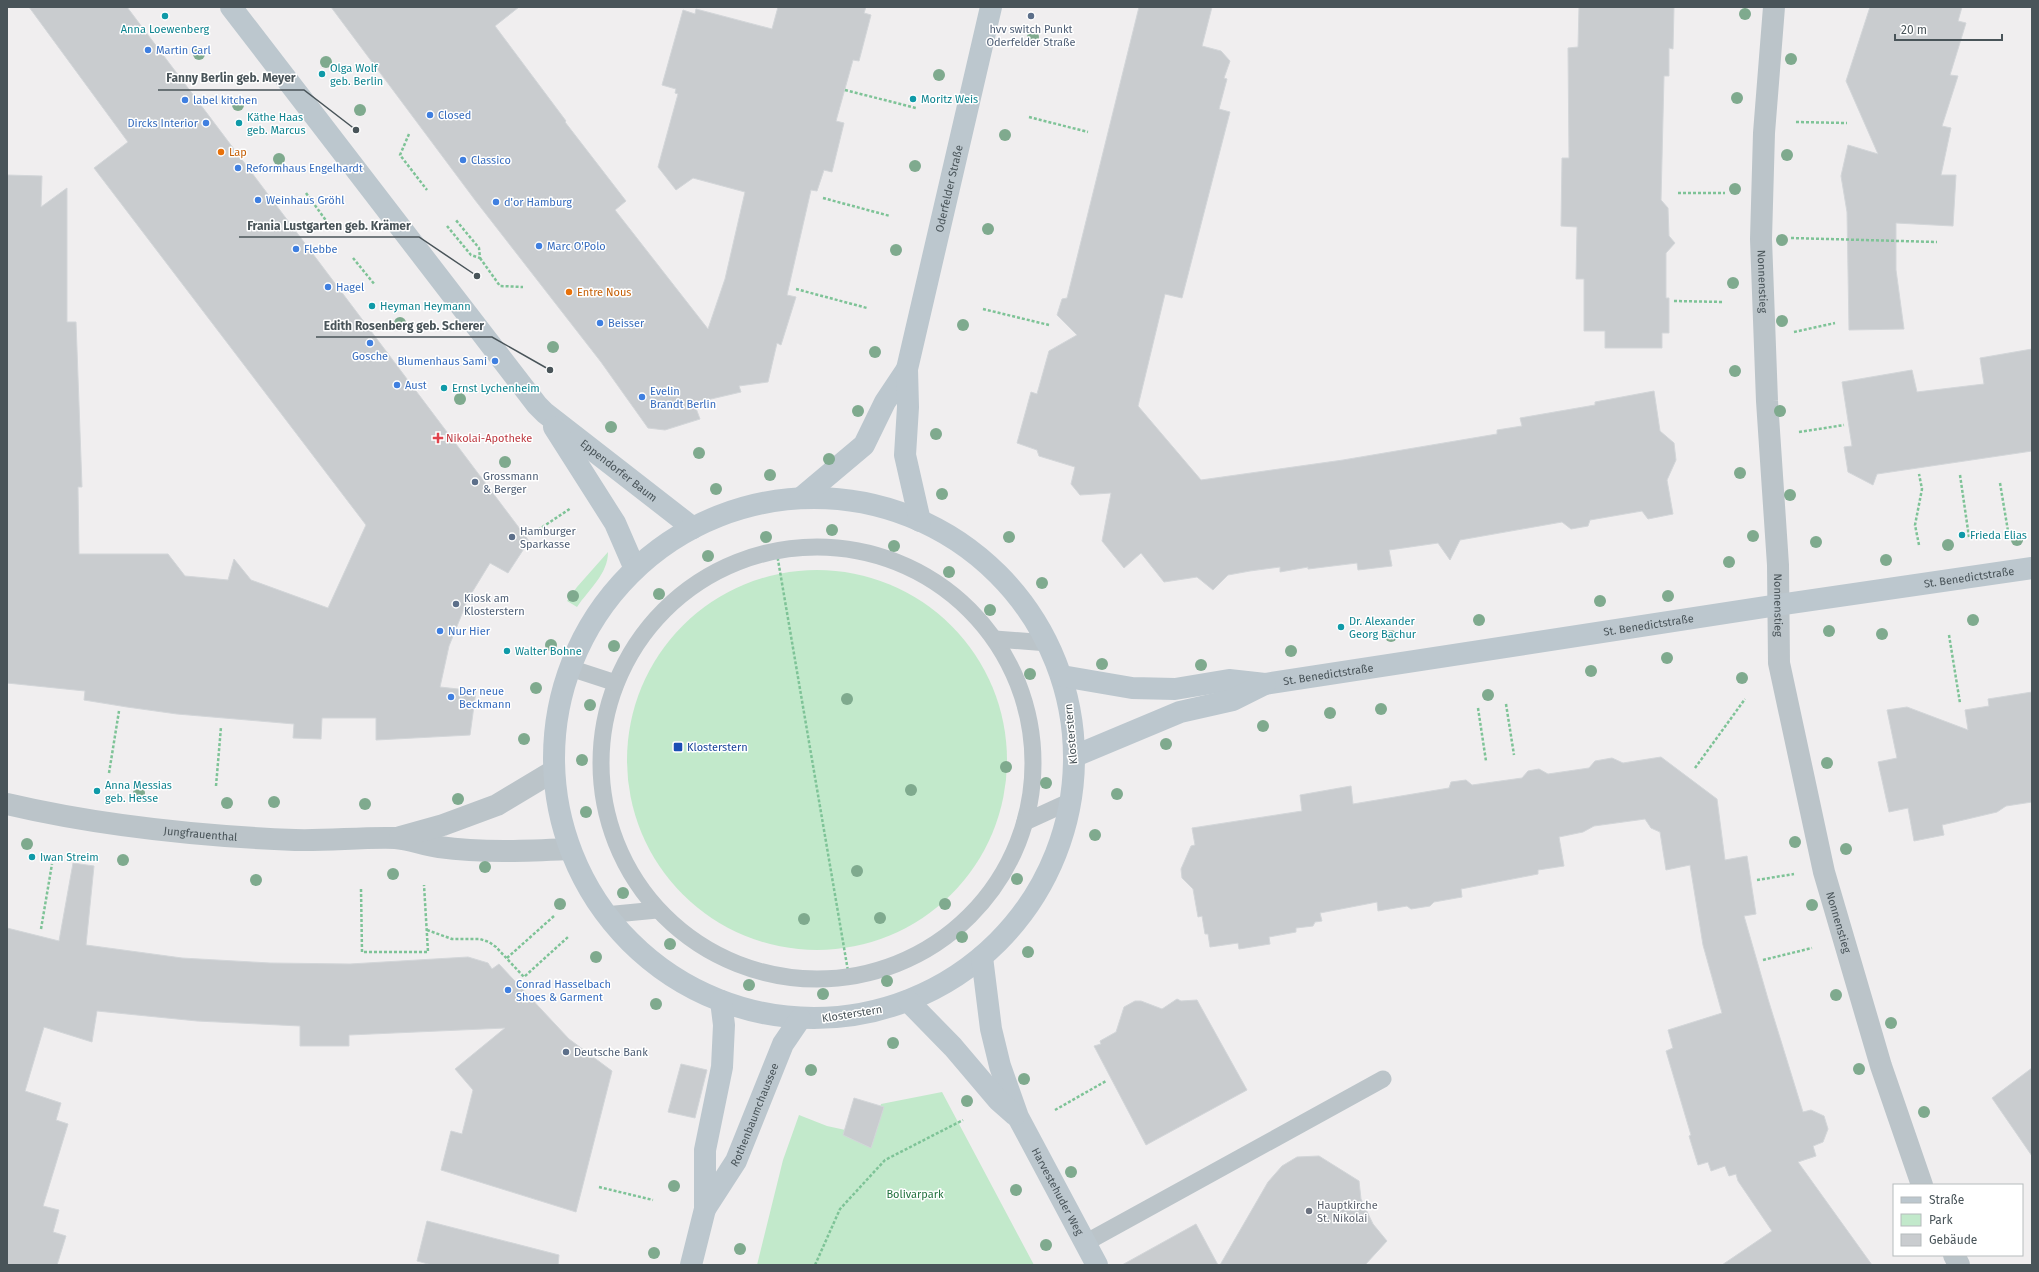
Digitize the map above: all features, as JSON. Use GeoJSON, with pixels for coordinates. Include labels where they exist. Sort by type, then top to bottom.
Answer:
{"type":"FeatureCollection","features":[{"type":"Feature","properties":{"kind":"main road","name":"Eppendorfer Baum"},"geometry":{"type":"LineString","coordinates":[[231,7],[473,323],[545,413],[615,524],[635,569]]}},
{"type":"Feature","properties":{"kind":"main road","name":"Oderfelder Straße"},"geometry":{"type":"LineString","coordinates":[[920,520],[905,455],[908,407],[907,369],[991,7]]}},
{"type":"Feature","properties":{"kind":"main road","name":"Oderfelder Straße"},"geometry":{"type":"LineString","coordinates":[[801,498],[864,445],[885,402],[907,369]]}},
{"type":"Feature","properties":{"kind":"main road","name":"Eppendorfer Baum"},"geometry":{"type":"LineString","coordinates":[[545,413],[693,528]]}},
{"type":"Feature","properties":{"kind":"main road","name":"Klosterstern"},"geometry":{"type":"LineString","coordinates":[[801,498],[831,498],[861,502],[891,509],[920,520],[952,537],[981,558],[1002,578],[1032,616],[1048,643],[1062,676],[1071,716],[1075,756],[1071,801],[1056,852],[1040,889],[1024,913],[1004,937],[982,958],[946,983],[908,1001],[880,1011],[839,1018],[800,1019],[751,1011],[721,1001],[688,987],[665,973],[623,936],[606,915],[590,892],[569,849],[560,822],[552,772],[554,736],[570,668],[579,646],[596,616],[616,589],[635,569],[650,556],[693,528],[733,510],[767,502],[801,498]]}},
{"type":"Feature","properties":{"kind":"main road","name":"St. Benedictstraße"},"geometry":{"type":"LineString","coordinates":[[1062,676],[1132,688],[1175,689],[1229,680],[1265,684],[1778,605],[2032,568]]}},
{"type":"Feature","properties":{"kind":"main road","name":"St. Benedictstraße"},"geometry":{"type":"LineString","coordinates":[[1075,756],[1180,712],[1233,700],[1265,684]]}},
{"type":"Feature","properties":{"kind":"main road","name":"Harvestehuder Weg"},"geometry":{"type":"LineString","coordinates":[[982,958],[991,1029],[1000,1066],[1018,1117],[1097,1265]]}},
{"type":"Feature","properties":{"kind":"main road","name":"Rothenbaumchaussee"},"geometry":{"type":"LineString","coordinates":[[691,1265],[705,1209],[705,1150],[722,1068],[724,1025],[721,1001]]}},
{"type":"Feature","properties":{"kind":"main road","name":"Harvestehuder Weg"},"geometry":{"type":"LineString","coordinates":[[908,1001],[953,1046],[998,1100],[1018,1117]]}},
{"type":"Feature","properties":{"kind":"main road","name":"Rothenbaumchaussee"},"geometry":{"type":"LineString","coordinates":[[705,1209],[736,1161],[783,1044],[800,1019]]}},
{"type":"Feature","properties":{"kind":"street","name":"Nonnenstieg"},"geometry":{"type":"LineString","coordinates":[[1774,7],[1764,133],[1761,239],[1767,402],[1778,565],[1779,663],[1824,872],[1881,1066],[1922,1184]]}},
{"type":"Feature","properties":{"kind":"street","name":"Jungfrauenthal"},"geometry":{"type":"LineString","coordinates":[[396,838],[443,825],[497,805],[552,772]]}},
{"type":"Feature","properties":{"kind":"street","name":"Jungfrauenthal"},"geometry":{"type":"LineString","coordinates":[[7,804],[114,825],[192,832],[296,840],[396,838],[439,847],[506,852],[569,849]]}},
{"type":"Feature","properties":{"kind":"street"},"geometry":{"type":"LineString","coordinates":[[1954,1256],[1959,1265]]}},
{"type":"Feature","properties":{"kind":"lane"},"geometry":{"type":"LineString","coordinates":[[827,544],[859,548],[882,554],[913,568],[934,580],[967,609],[995,640],[1020,686],[1028,713],[1032,753],[1032,781],[1026,822],[1020,839],[1002,873],[981,903],[966,920],[926,950],[914,957],[874,972],[825,981],[768,976],[705,947],[657,910],[644,895],[619,853],[609,826],[603,802],[602,780],[604,724],[616,683],[629,660],[648,634],[690,588],[728,564],[750,555],[776,548],[827,544]]}},
{"type":"Feature","properties":{"kind":"lane"},"geometry":{"type":"LineString","coordinates":[[995,640],[1048,643]]}},
{"type":"Feature","properties":{"kind":"lane"},"geometry":{"type":"LineString","coordinates":[[570,668],[616,683]]}},
{"type":"Feature","properties":{"kind":"lane"},"geometry":{"type":"LineString","coordinates":[[1026,822],[1071,801]]}},
{"type":"Feature","properties":{"kind":"lane"},"geometry":{"type":"LineString","coordinates":[[606,915],[657,910]]}},
{"type":"Feature","properties":{"kind":"lane"},"geometry":{"type":"LineString","coordinates":[[1085,1243],[1383,1079]]}},
{"type":"Feature","properties":{"kind":"path"},"geometry":{"type":"LineString","coordinates":[[845,90],[916,108]]}},
{"type":"Feature","properties":{"kind":"path"},"geometry":{"type":"LineString","coordinates":[[1029,117],[1088,132]]}},
{"type":"Feature","properties":{"kind":"path"},"geometry":{"type":"LineString","coordinates":[[1794,122],[1847,123]]}},
{"type":"Feature","properties":{"kind":"path"},"geometry":{"type":"LineString","coordinates":[[409,134],[400,155],[427,190]]}},
{"type":"Feature","properties":{"kind":"path"},"geometry":{"type":"LineString","coordinates":[[306,193],[330,226]]}},
{"type":"Feature","properties":{"kind":"path"},"geometry":{"type":"LineString","coordinates":[[1678,193],[1725,194]]}},
{"type":"Feature","properties":{"kind":"path"},"geometry":{"type":"LineString","coordinates":[[823,198],[890,216]]}},
{"type":"Feature","properties":{"kind":"path"},"geometry":{"type":"LineString","coordinates":[[455,219],[479,248],[480,258],[500,286],[523,287]]}},
{"type":"Feature","properties":{"kind":"path"},"geometry":{"type":"LineString","coordinates":[[447,226],[471,255],[480,258]]}},
{"type":"Feature","properties":{"kind":"path"},"geometry":{"type":"LineString","coordinates":[[1790,238],[1937,242]]}},
{"type":"Feature","properties":{"kind":"path"},"geometry":{"type":"LineString","coordinates":[[353,258],[375,285]]}},
{"type":"Feature","properties":{"kind":"path"},"geometry":{"type":"LineString","coordinates":[[796,289],[867,308]]}},
{"type":"Feature","properties":{"kind":"path"},"geometry":{"type":"LineString","coordinates":[[1674,301],[1724,302]]}},
{"type":"Feature","properties":{"kind":"path"},"geometry":{"type":"LineString","coordinates":[[983,309],[1049,325]]}},
{"type":"Feature","properties":{"kind":"path"},"geometry":{"type":"LineString","coordinates":[[1790,333],[1835,323]]}},
{"type":"Feature","properties":{"kind":"path"},"geometry":{"type":"LineString","coordinates":[[1794,433],[1844,425]]}},
{"type":"Feature","properties":{"kind":"path"},"geometry":{"type":"LineString","coordinates":[[1919,474],[1922,489],[1915,526],[1919,545]]}},
{"type":"Feature","properties":{"kind":"path"},"geometry":{"type":"LineString","coordinates":[[1960,475],[1969,537]]}},
{"type":"Feature","properties":{"kind":"path"},"geometry":{"type":"LineString","coordinates":[[2000,483],[2008,531]]}},
{"type":"Feature","properties":{"kind":"path"},"geometry":{"type":"LineString","coordinates":[[538,530],[576,505]]}},
{"type":"Feature","properties":{"kind":"path"},"geometry":{"type":"LineString","coordinates":[[776,548],[849,977]]}},
{"type":"Feature","properties":{"kind":"path"},"geometry":{"type":"LineString","coordinates":[[1948,635],[1960,703]]}},
{"type":"Feature","properties":{"kind":"path"},"geometry":{"type":"LineString","coordinates":[[1695,768],[1745,699]]}},
{"type":"Feature","properties":{"kind":"path"},"geometry":{"type":"LineString","coordinates":[[1506,704],[1514,755]]}},
{"type":"Feature","properties":{"kind":"path"},"geometry":{"type":"LineString","coordinates":[[1478,708],[1486,761]]}},
{"type":"Feature","properties":{"kind":"path"},"geometry":{"type":"LineString","coordinates":[[109,773],[119,711]]}},
{"type":"Feature","properties":{"kind":"path"},"geometry":{"type":"LineString","coordinates":[[216,786],[221,727]]}},
{"type":"Feature","properties":{"kind":"path"},"geometry":{"type":"LineString","coordinates":[[41,928],[52,864]]}},
{"type":"Feature","properties":{"kind":"path"},"geometry":{"type":"LineString","coordinates":[[1757,880],[1795,874]]}},
{"type":"Feature","properties":{"kind":"path"},"geometry":{"type":"LineString","coordinates":[[361,888],[362,952],[428,952],[424,885]]}},
{"type":"Feature","properties":{"kind":"path"},"geometry":{"type":"LineString","coordinates":[[507,958],[554,916]]}},
{"type":"Feature","properties":{"kind":"path"},"geometry":{"type":"LineString","coordinates":[[427,930],[452,939],[480,939],[489,942],[507,958],[524,977],[568,937]]}},
{"type":"Feature","properties":{"kind":"path"},"geometry":{"type":"LineString","coordinates":[[1763,960],[1812,948]]}},
{"type":"Feature","properties":{"kind":"path"},"geometry":{"type":"LineString","coordinates":[[1055,1110],[1106,1081]]}},
{"type":"Feature","properties":{"kind":"path"},"geometry":{"type":"LineString","coordinates":[[815,1265],[840,1209],[885,1160],[962,1120]]}},
{"type":"Feature","properties":{"kind":"path"},"geometry":{"type":"LineString","coordinates":[[599,1187],[653,1200]]}},
{"type":"Feature","properties":{"kind":"green space"},"geometry":{"type":"Polygon","coordinates":[[[608,552],[605,567],[597,581],[577,607],[567,601],[577,587],[608,552]]]}},
{"type":"Feature","properties":{"kind":"green space"},"geometry":{"type":"Polygon","coordinates":[[[817,570],[854,574],[872,578],[890,585],[922,602],[951,626],[975,655],[992,687],[999,705],[1003,723],[1007,760],[1003,797],[999,815],[992,833],[975,865],[951,894],[922,918],[890,935],[872,942],[854,946],[817,950],[780,946],[762,942],[744,935],[712,918],[683,894],[659,865],[642,833],[635,815],[631,797],[627,760],[631,723],[635,705],[642,687],[659,655],[683,626],[712,602],[744,585],[762,578],[780,574],[817,570]]]}},
{"type":"Feature","properties":{"kind":"green space","name":"Bolivarpark"},"geometry":{"type":"Polygon","coordinates":[[[942,1092],[1034,1265],[757,1265],[783,1160],[799,1115],[827,1126],[873,1136],[881,1104],[942,1092]]]}},
{"type":"Feature","properties":{"kind":"building"},"geometry":{"type":"Polygon","coordinates":[[[29,7],[127,7],[529,541],[508,573],[490,563],[468,599],[449,646],[440,687],[476,691],[470,735],[376,740],[376,718],[322,718],[321,739],[293,738],[294,724],[177,714],[127,707],[84,700],[85,691],[7,683],[7,175],[42,176],[41,207],[67,188],[67,322],[76,322],[82,487],[78,487],[79,554],[168,554],[185,576],[228,580],[234,559],[251,580],[328,608],[366,525],[94,168],[128,142],[29,7]]]}},
{"type":"Feature","properties":{"kind":"building"},"geometry":{"type":"Polygon","coordinates":[[[331,7],[519,7],[495,26],[566,121],[565,122],[626,201],[615,210],[708,329],[725,279],[745,192],[693,178],[676,190],[658,167],[678,94],[675,93],[676,89],[662,85],[683,10],[695,14],[696,9],[772,29],[778,7],[866,7],[864,13],[871,15],[859,61],[853,60],[836,121],[844,123],[832,172],[824,170],[817,191],[811,190],[787,295],[796,297],[781,345],[777,343],[768,382],[739,386],[741,392],[694,403],[700,419],[665,430],[648,428],[601,362],[475,200],[331,7]]]}},
{"type":"Feature","properties":{"kind":"building"},"geometry":{"type":"Polygon","coordinates":[[[1139,7],[1212,7],[1202,46],[1221,51],[1230,61],[1224,78],[1227,79],[1219,109],[1230,112],[1182,298],[1165,294],[1138,406],[1201,480],[1343,460],[1497,434],[1497,430],[1522,426],[1520,418],[1595,405],[1595,402],[1654,391],[1660,431],[1674,443],[1676,460],[1667,480],[1673,514],[1648,519],[1642,511],[1590,520],[1588,526],[1571,529],[1562,522],[1460,540],[1450,560],[1438,543],[1389,550],[1392,566],[1358,570],[1357,563],[1308,569],[1308,567],[1280,572],[1280,567],[1250,571],[1228,575],[1213,590],[1197,577],[1164,582],[1141,553],[1124,568],[1102,541],[1111,493],[1080,495],[1071,484],[1075,467],[1039,456],[1037,450],[1017,443],[1031,392],[1037,394],[1049,351],[1077,335],[1057,315],[1062,299],[1067,298],[1139,7]]]}},
{"type":"Feature","properties":{"kind":"building"},"geometry":{"type":"Polygon","coordinates":[[[1579,7],[1674,7],[1673,49],[1669,48],[1669,76],[1664,76],[1661,200],[1668,208],[1669,236],[1675,243],[1666,253],[1666,298],[1669,298],[1669,333],[1662,333],[1662,348],[1605,348],[1605,331],[1584,331],[1584,279],[1576,279],[1577,227],[1561,226],[1562,158],[1569,158],[1568,48],[1578,47],[1579,7]]]}},
{"type":"Feature","properties":{"kind":"building"},"geometry":{"type":"Polygon","coordinates":[[[1870,7],[1962,7],[1958,21],[1966,23],[1950,75],[1958,76],[1942,126],[1951,128],[1941,175],[1956,175],[1953,226],[1896,223],[1896,270],[1904,329],[1849,330],[1847,212],[1841,176],[1848,145],[1878,154],[1846,81],[1870,7]]]}},
{"type":"Feature","properties":{"kind":"building"},"geometry":{"type":"Polygon","coordinates":[[[2032,349],[2032,451],[1877,474],[1873,485],[1848,472],[1844,447],[1852,446],[1842,382],[1912,370],[1917,392],[1984,384],[1980,358],[2032,349]]]}},
{"type":"Feature","properties":{"kind":"building"},"geometry":{"type":"Polygon","coordinates":[[[2032,692],[2032,802],[2006,806],[1997,812],[1942,825],[1944,835],[1914,841],[1908,808],[1889,812],[1878,762],[1897,758],[1887,710],[1907,707],[1968,730],[1965,710],[1989,706],[1988,699],[2032,692]]]}},
{"type":"Feature","properties":{"kind":"building"},"geometry":{"type":"Polygon","coordinates":[[[1661,757],[1717,799],[1725,860],[1747,856],[1756,914],[1744,916],[1768,999],[1803,1112],[1811,1110],[1824,1116],[1828,1129],[1823,1142],[1813,1146],[1816,1156],[1798,1162],[1872,1265],[1722,1265],[1772,1231],[1738,1181],[1736,1174],[1729,1176],[1725,1166],[1711,1171],[1708,1162],[1698,1165],[1689,1136],[1691,1135],[1666,1051],[1673,1048],[1668,1030],[1722,1013],[1703,945],[1690,865],[1666,870],[1660,832],[1651,828],[1645,819],[1594,826],[1583,832],[1559,837],[1564,866],[1538,870],[1538,874],[1461,889],[1462,897],[1434,902],[1430,906],[1411,909],[1407,906],[1378,911],[1377,902],[1320,913],[1322,921],[1315,922],[1313,926],[1296,928],[1296,932],[1269,937],[1270,944],[1239,949],[1238,943],[1210,947],[1208,934],[1205,934],[1202,916],[1198,917],[1193,889],[1182,878],[1181,869],[1191,846],[1195,845],[1192,828],[1302,811],[1300,795],[1351,786],[1353,804],[1449,788],[1451,782],[1466,780],[1472,785],[1522,778],[1528,771],[1539,769],[1548,774],[1589,768],[1595,761],[1612,758],[1623,763],[1661,757]]]}},
{"type":"Feature","properties":{"kind":"building"},"geometry":{"type":"Polygon","coordinates":[[[73,863],[94,866],[86,945],[182,958],[270,963],[350,964],[468,957],[488,963],[492,969],[499,964],[569,1039],[612,1071],[576,1212],[441,1170],[451,1131],[462,1134],[473,1090],[455,1069],[505,1028],[349,1035],[349,1046],[300,1046],[300,1026],[197,1021],[97,1011],[92,1042],[44,1027],[25,1091],[61,1103],[56,1120],[68,1124],[43,1206],[59,1210],[53,1232],[66,1236],[57,1265],[7,1265],[7,928],[59,941],[73,863]]]}},
{"type":"Feature","properties":{"kind":"building"},"geometry":{"type":"Polygon","coordinates":[[[1177,999],[1181,1001],[1197,1000],[1247,1090],[1146,1145],[1094,1046],[1101,1044],[1100,1041],[1116,1032],[1124,1007],[1135,1001],[1141,1001],[1162,1009],[1177,999]]]}},
{"type":"Feature","properties":{"kind":"building"},"geometry":{"type":"Polygon","coordinates":[[[681,1064],[707,1070],[695,1118],[668,1112],[681,1064]]]}},
{"type":"Feature","properties":{"kind":"building"},"geometry":{"type":"Polygon","coordinates":[[[2032,1068],[2032,1156],[1992,1098],[2032,1068]]]}},
{"type":"Feature","properties":{"kind":"building"},"geometry":{"type":"Polygon","coordinates":[[[854,1098],[884,1107],[871,1148],[843,1135],[854,1098]]]}},
{"type":"Feature","properties":{"kind":"building","name":"Hauptkirche St. Nikolai"},"geometry":{"type":"Polygon","coordinates":[[[1319,1156],[1359,1181],[1361,1199],[1373,1224],[1387,1241],[1365,1265],[1220,1265],[1268,1182],[1282,1166],[1297,1157],[1319,1156]]]}},
{"type":"Feature","properties":{"kind":"building"},"geometry":{"type":"Polygon","coordinates":[[[427,1221],[559,1255],[558,1265],[432,1265],[417,1261],[427,1221]]]}},
{"type":"Feature","properties":{"kind":"building"},"geometry":{"type":"Polygon","coordinates":[[[1196,1224],[1218,1265],[1122,1265],[1196,1224]]]}},
{"type":"Feature","properties":{"kind":"place","name":"Anna Loewenberg"},"geometry":{"type":"Point","coordinates":[165,16]}},
{"type":"Feature","properties":{"kind":"place","name":"hvv switch Punkt Oderfelder Straße"},"geometry":{"type":"Point","coordinates":[1031,16]}},
{"type":"Feature","properties":{"kind":"place","name":"Martin Carl"},"geometry":{"type":"Point","coordinates":[148,50]}},
{"type":"Feature","properties":{"kind":"place","name":"Olga Wolf geb. Berlin"},"geometry":{"type":"Point","coordinates":[322,74]}},
{"type":"Feature","properties":{"kind":"place","name":"Moritz Weis"},"geometry":{"type":"Point","coordinates":[913,99]}},
{"type":"Feature","properties":{"kind":"place","name":"label kitchen"},"geometry":{"type":"Point","coordinates":[185,100]}},
{"type":"Feature","properties":{"kind":"place","name":"Closed"},"geometry":{"type":"Point","coordinates":[430,115]}},
{"type":"Feature","properties":{"kind":"place","name":"Dircks Interior"},"geometry":{"type":"Point","coordinates":[206,123]}},
{"type":"Feature","properties":{"kind":"place","name":"Käthe Haas geb. Marcus"},"geometry":{"type":"Point","coordinates":[239,123]}},
{"type":"Feature","properties":{"kind":"place","name":"Fanny Berlin geb. Meyer"},"geometry":{"type":"Point","coordinates":[356,130]}},
{"type":"Feature","properties":{"kind":"place","name":"Lap"},"geometry":{"type":"Point","coordinates":[221,152]}},
{"type":"Feature","properties":{"kind":"place","name":"Classico"},"geometry":{"type":"Point","coordinates":[463,160]}},
{"type":"Feature","properties":{"kind":"place","name":"Reformhaus Engelhardt"},"geometry":{"type":"Point","coordinates":[238,168]}},
{"type":"Feature","properties":{"kind":"place","name":"Weinhaus Gröhl"},"geometry":{"type":"Point","coordinates":[258,200]}},
{"type":"Feature","properties":{"kind":"place","name":"d'or Hamburg"},"geometry":{"type":"Point","coordinates":[496,202]}},
{"type":"Feature","properties":{"kind":"place","name":"Marc O'Polo"},"geometry":{"type":"Point","coordinates":[539,246]}},
{"type":"Feature","properties":{"kind":"place","name":"Flebbe"},"geometry":{"type":"Point","coordinates":[296,249]}},
{"type":"Feature","properties":{"kind":"place","name":"Frania Lustgarten geb. Krämer"},"geometry":{"type":"Point","coordinates":[477,276]}},
{"type":"Feature","properties":{"kind":"place","name":"Hagel"},"geometry":{"type":"Point","coordinates":[328,287]}},
{"type":"Feature","properties":{"kind":"place","name":"Entre Nous"},"geometry":{"type":"Point","coordinates":[569,292]}},
{"type":"Feature","properties":{"kind":"place","name":"Heyman Heymann"},"geometry":{"type":"Point","coordinates":[372,306]}},
{"type":"Feature","properties":{"kind":"place","name":"Beisser"},"geometry":{"type":"Point","coordinates":[600,323]}},
{"type":"Feature","properties":{"kind":"place","name":"Gosche"},"geometry":{"type":"Point","coordinates":[370,343]}},
{"type":"Feature","properties":{"kind":"place","name":"Blumenhaus Sami"},"geometry":{"type":"Point","coordinates":[495,361]}},
{"type":"Feature","properties":{"kind":"place","name":"Edith Rosenberg geb. Scherer"},"geometry":{"type":"Point","coordinates":[550,370]}},
{"type":"Feature","properties":{"kind":"place","name":"Aust"},"geometry":{"type":"Point","coordinates":[397,385]}},
{"type":"Feature","properties":{"kind":"place","name":"Ernst Lychenheim"},"geometry":{"type":"Point","coordinates":[444,388]}},
{"type":"Feature","properties":{"kind":"place","name":"Evelin Brandt Berlin"},"geometry":{"type":"Point","coordinates":[642,397]}},
{"type":"Feature","properties":{"kind":"place","name":"Nikolai-Apotheke"},"geometry":{"type":"Point","coordinates":[438,438]}},
{"type":"Feature","properties":{"kind":"place","name":"Grossmann & Berger"},"geometry":{"type":"Point","coordinates":[475,482]}},
{"type":"Feature","properties":{"kind":"place","name":"Frieda Elias"},"geometry":{"type":"Point","coordinates":[1962,535]}},
{"type":"Feature","properties":{"kind":"place","name":"Hamburger Sparkasse"},"geometry":{"type":"Point","coordinates":[512,537]}},
{"type":"Feature","properties":{"kind":"place","name":"Kiosk am Klosterstern"},"geometry":{"type":"Point","coordinates":[456,604]}},
{"type":"Feature","properties":{"kind":"place","name":"Dr. Alexander Georg Bachur"},"geometry":{"type":"Point","coordinates":[1341,627]}},
{"type":"Feature","properties":{"kind":"place","name":"Nur Hier"},"geometry":{"type":"Point","coordinates":[440,631]}},
{"type":"Feature","properties":{"kind":"place","name":"Walter Bohne"},"geometry":{"type":"Point","coordinates":[507,651]}},
{"type":"Feature","properties":{"kind":"place","name":"Der neue Beckmann"},"geometry":{"type":"Point","coordinates":[451,697]}},
{"type":"Feature","properties":{"kind":"place","name":"Klosterstern"},"geometry":{"type":"Point","coordinates":[678,747]}},
{"type":"Feature","properties":{"kind":"place","name":"Anna Messias geb. Hesse"},"geometry":{"type":"Point","coordinates":[97,791]}},
{"type":"Feature","properties":{"kind":"place","name":"Iwan Streim"},"geometry":{"type":"Point","coordinates":[32,857]}},
{"type":"Feature","properties":{"kind":"place","name":"Conrad Hasselbach Shoes & Garment"},"geometry":{"type":"Point","coordinates":[508,990]}},
{"type":"Feature","properties":{"kind":"place","name":"Deutsche Bank"},"geometry":{"type":"Point","coordinates":[566,1052]}},
{"type":"Feature","properties":{"kind":"place","name":"Hauptkirche St. Nikolai"},"geometry":{"type":"Point","coordinates":[1309,1211]}}]}
